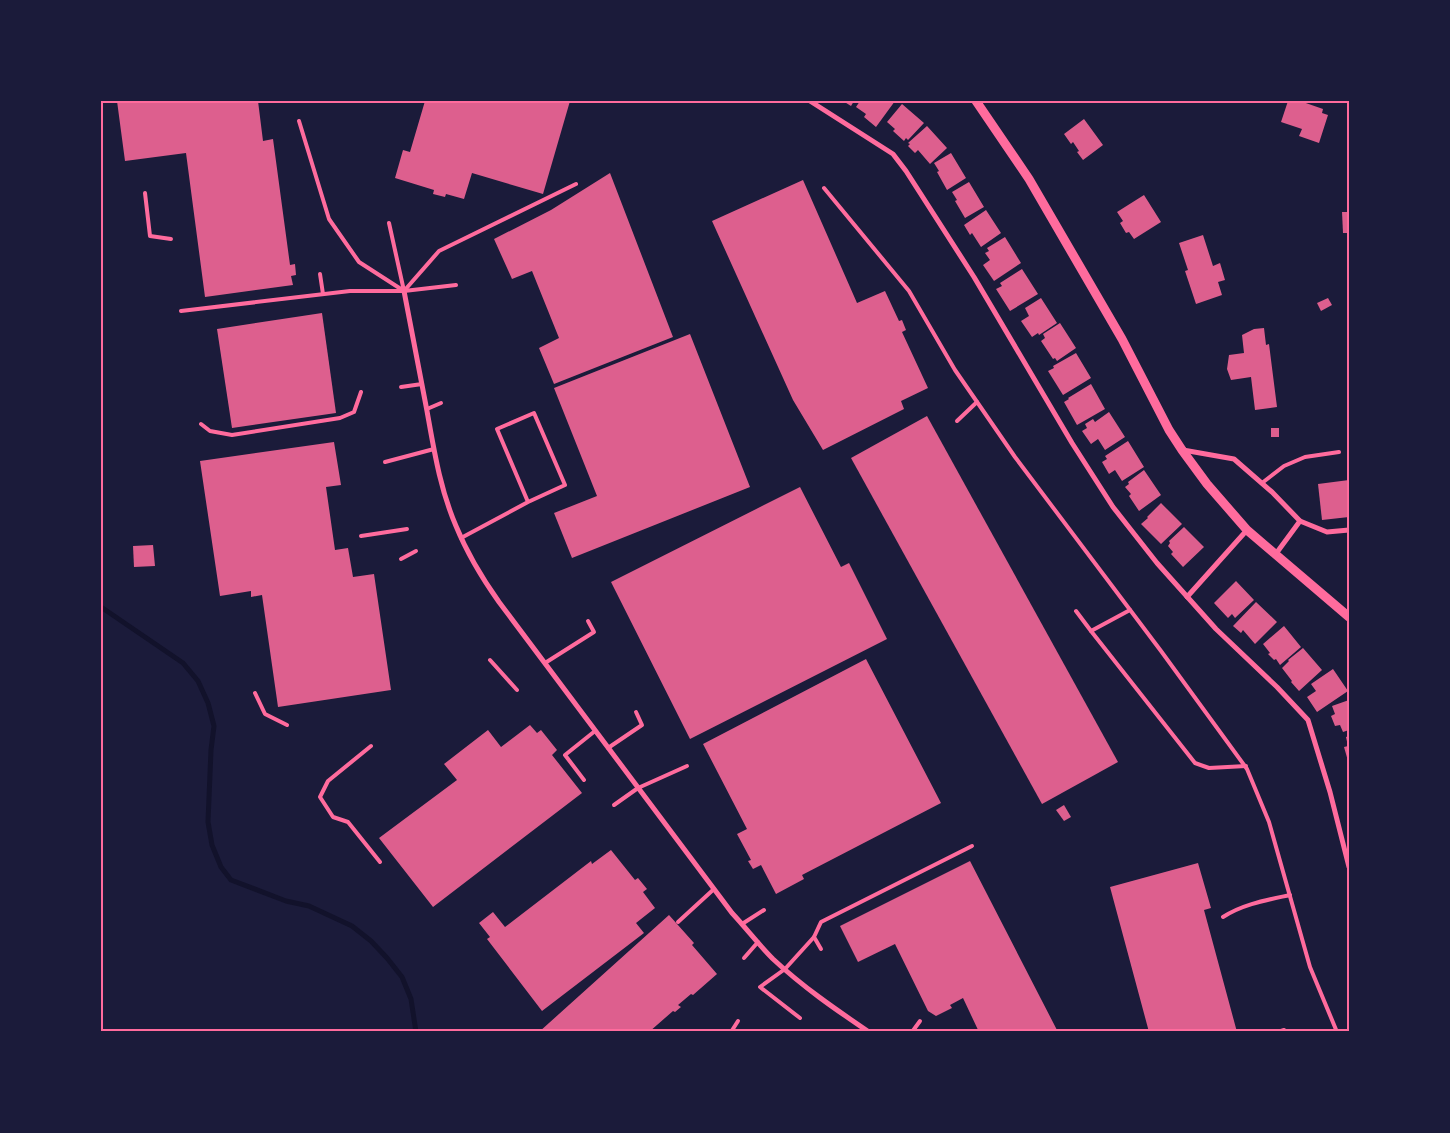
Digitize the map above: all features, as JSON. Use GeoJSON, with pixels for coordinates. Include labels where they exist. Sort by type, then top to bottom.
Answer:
{"type":"FeatureCollection","features":[{"type":"Feature","properties":{"kind":"street"},"geometry":{"type":"LineString","coordinates":[[810,101],[892,154],[906,171],[974,277],[1072,443],[1113,507],[1157,564],[1216,629],[1277,687],[1308,720],[1330,792],[1349,867]]}},
{"type":"Feature","properties":{"kind":"street"},"geometry":{"type":"LineString","coordinates":[[976,101],[1029,179],[1122,339],[1169,430],[1182,450],[1207,484],[1247,530],[1349,617]]}},
{"type":"Feature","properties":{"kind":"street"},"geometry":{"type":"LineString","coordinates":[[404,290],[444,493],[462,538],[481,576],[732,913],[784,969],[825,1002],[869,1032]]}},
{"type":"Feature","properties":{"kind":"street"},"geometry":{"type":"LineString","coordinates":[[1182,450],[1234,459],[1272,492],[1300,521],[1327,532],[1349,530]]}},
{"type":"Feature","properties":{"kind":"street"},"geometry":{"type":"LineString","coordinates":[[1275,555],[1300,521]]}},
{"type":"Feature","properties":{"kind":"street"},"geometry":{"type":"LineString","coordinates":[[1188,597],[1247,530]]}},
{"type":"Feature","properties":{"kind":"lane"},"geometry":{"type":"LineString","coordinates":[[299,121],[329,219],[359,262],[404,290]]}},
{"type":"Feature","properties":{"kind":"lane"},"geometry":{"type":"LineString","coordinates":[[404,290],[440,251],[576,184]]}},
{"type":"Feature","properties":{"kind":"lane"},"geometry":{"type":"LineString","coordinates":[[824,188],[909,291],[955,370],[1015,457],[1246,766],[1269,822],[1310,967],[1337,1032]]}},
{"type":"Feature","properties":{"kind":"lane"},"geometry":{"type":"LineString","coordinates":[[145,193],[150,236],[171,239]]}},
{"type":"Feature","properties":{"kind":"lane"},"geometry":{"type":"LineString","coordinates":[[389,223],[404,290]]}},
{"type":"Feature","properties":{"kind":"lane"},"geometry":{"type":"LineString","coordinates":[[320,274],[323,294]]}},
{"type":"Feature","properties":{"kind":"lane"},"geometry":{"type":"LineString","coordinates":[[181,312],[350,291],[404,290],[456,285]]}},
{"type":"Feature","properties":{"kind":"lane"},"geometry":{"type":"LineString","coordinates":[[401,387],[422,384]]}},
{"type":"Feature","properties":{"kind":"lane"},"geometry":{"type":"LineString","coordinates":[[201,424],[210,431],[232,435],[340,418],[354,412],[361,392]]}},
{"type":"Feature","properties":{"kind":"lane"},"geometry":{"type":"LineString","coordinates":[[957,421],[977,402]]}},
{"type":"Feature","properties":{"kind":"lane"},"geometry":{"type":"LineString","coordinates":[[426,409],[441,403]]}},
{"type":"Feature","properties":{"kind":"lane"},"geometry":{"type":"LineString","coordinates":[[462,538],[528,502],[565,485],[534,413],[497,428],[528,502]]}},
{"type":"Feature","properties":{"kind":"lane"},"geometry":{"type":"LineString","coordinates":[[385,462],[434,450]]}},
{"type":"Feature","properties":{"kind":"lane"},"geometry":{"type":"LineString","coordinates":[[1262,483],[1284,466],[1305,457],[1340,452]]}},
{"type":"Feature","properties":{"kind":"lane"},"geometry":{"type":"LineString","coordinates":[[361,536],[407,529]]}},
{"type":"Feature","properties":{"kind":"lane"},"geometry":{"type":"LineString","coordinates":[[401,559],[416,550]]}},
{"type":"Feature","properties":{"kind":"lane"},"geometry":{"type":"LineString","coordinates":[[1091,632],[1130,610]]}},
{"type":"Feature","properties":{"kind":"lane"},"geometry":{"type":"LineString","coordinates":[[1076,611],[1195,763],[1209,768],[1246,766]]}},
{"type":"Feature","properties":{"kind":"lane"},"geometry":{"type":"LineString","coordinates":[[545,663],[594,632],[588,621]]}},
{"type":"Feature","properties":{"kind":"lane"},"geometry":{"type":"LineString","coordinates":[[490,660],[517,690]]}},
{"type":"Feature","properties":{"kind":"lane"},"geometry":{"type":"LineString","coordinates":[[254,693],[265,714],[286,725]]}},
{"type":"Feature","properties":{"kind":"lane"},"geometry":{"type":"LineString","coordinates":[[608,748],[642,725],[636,712]]}},
{"type":"Feature","properties":{"kind":"lane"},"geometry":{"type":"LineString","coordinates":[[584,780],[565,755],[595,731]]}},
{"type":"Feature","properties":{"kind":"lane"},"geometry":{"type":"LineString","coordinates":[[370,746],[328,781],[320,797],[333,817],[348,822],[380,862]]}},
{"type":"Feature","properties":{"kind":"lane"},"geometry":{"type":"LineString","coordinates":[[614,805],[638,788],[687,766]]}},
{"type":"Feature","properties":{"kind":"lane"},"geometry":{"type":"LineString","coordinates":[[800,1018],[760,987],[784,969],[814,937],[821,922],[972,846]]}},
{"type":"Feature","properties":{"kind":"lane"},"geometry":{"type":"LineString","coordinates":[[678,922],[714,889]]}},
{"type":"Feature","properties":{"kind":"lane"},"geometry":{"type":"LineString","coordinates":[[1223,917],[1250,904],[1290,895]]}},
{"type":"Feature","properties":{"kind":"lane"},"geometry":{"type":"LineString","coordinates":[[742,924],[764,910]]}},
{"type":"Feature","properties":{"kind":"lane"},"geometry":{"type":"LineString","coordinates":[[814,937],[821,949]]}},
{"type":"Feature","properties":{"kind":"lane"},"geometry":{"type":"LineString","coordinates":[[744,958],[758,942]]}},
{"type":"Feature","properties":{"kind":"lane"},"geometry":{"type":"LineString","coordinates":[[731,1032],[738,1021]]}},
{"type":"Feature","properties":{"kind":"lane"},"geometry":{"type":"LineString","coordinates":[[912,1032],[920,1021]]}},
{"type":"Feature","properties":{"kind":"lane"},"geometry":{"type":"LineString","coordinates":[[1278,1032],[1284,1030]]}},
{"type":"Feature","properties":{"kind":"building"},"geometry":{"type":"Polygon","coordinates":[[[117,101],[258,101],[263,141],[273,139],[290,265],[295,264],[296,275],[291,276],[293,285],[205,297],[186,153],[125,161],[117,101]]]}},
{"type":"Feature","properties":{"kind":"building"},"geometry":{"type":"Polygon","coordinates":[[[425,101],[570,101],[543,194],[472,173],[464,199],[446,194],[445,197],[433,194],[434,190],[395,178],[403,150],[410,152],[425,101]]]}},
{"type":"Feature","properties":{"kind":"building"},"geometry":{"type":"Polygon","coordinates":[[[843,101],[854,101],[851,106],[843,101]]]}},
{"type":"Feature","properties":{"kind":"building"},"geometry":{"type":"Polygon","coordinates":[[[860,101],[895,101],[876,127],[864,117],[866,114],[856,107],[860,101]]]}},
{"type":"Feature","properties":{"kind":"building"},"geometry":{"type":"Polygon","coordinates":[[[1288,101],[1300,101],[1323,109],[1322,113],[1328,115],[1319,143],[1299,136],[1302,129],[1281,122],[1288,101]]]}},
{"type":"Feature","properties":{"kind":"building"},"geometry":{"type":"Polygon","coordinates":[[[902,104],[924,123],[908,140],[906,138],[904,141],[893,131],[895,129],[887,122],[902,104]]]}},
{"type":"Feature","properties":{"kind":"building"},"geometry":{"type":"Polygon","coordinates":[[[1084,119],[1103,145],[1083,160],[1073,142],[1071,144],[1064,134],[1084,119]]]}},
{"type":"Feature","properties":{"kind":"building"},"geometry":{"type":"Polygon","coordinates":[[[927,126],[947,148],[930,164],[918,150],[915,153],[908,146],[910,144],[908,143],[927,126]]]}},
{"type":"Feature","properties":{"kind":"building"},"geometry":{"type":"Polygon","coordinates":[[[951,153],[966,178],[947,190],[934,163],[951,153]]]}},
{"type":"Feature","properties":{"kind":"building"},"geometry":{"type":"Polygon","coordinates":[[[610,173],[673,337],[554,384],[539,348],[559,338],[532,271],[512,279],[494,239],[551,210],[610,173]]]}},
{"type":"Feature","properties":{"kind":"building"},"geometry":{"type":"Polygon","coordinates":[[[803,180],[857,303],[885,291],[899,321],[902,320],[906,330],[902,332],[928,388],[901,401],[904,409],[823,450],[793,400],[712,221],[803,180]]]}},
{"type":"Feature","properties":{"kind":"building"},"geometry":{"type":"Polygon","coordinates":[[[969,182],[984,207],[965,218],[952,192],[969,182]]]}},
{"type":"Feature","properties":{"kind":"building"},"geometry":{"type":"Polygon","coordinates":[[[1144,195],[1161,222],[1134,239],[1129,232],[1126,233],[1120,223],[1123,221],[1117,212],[1144,195]]]}},
{"type":"Feature","properties":{"kind":"building"},"geometry":{"type":"Polygon","coordinates":[[[986,210],[1001,233],[981,247],[964,225],[986,210]]]}},
{"type":"Feature","properties":{"kind":"building"},"geometry":{"type":"Polygon","coordinates":[[[1342,212],[1349,212],[1349,233],[1343,233],[1342,212]]]}},
{"type":"Feature","properties":{"kind":"building"},"geometry":{"type":"Polygon","coordinates":[[[1203,235],[1213,266],[1220,263],[1225,280],[1218,282],[1222,295],[1196,304],[1185,271],[1188,270],[1179,243],[1203,235]]]}},
{"type":"Feature","properties":{"kind":"building"},"geometry":{"type":"Polygon","coordinates":[[[1005,237],[1021,263],[994,281],[983,265],[990,260],[985,253],[989,251],[987,248],[1005,237]]]}},
{"type":"Feature","properties":{"kind":"building"},"geometry":{"type":"Polygon","coordinates":[[[1022,269],[1038,294],[1010,311],[996,289],[1002,286],[1000,283],[1022,269]]]}},
{"type":"Feature","properties":{"kind":"building"},"geometry":{"type":"Polygon","coordinates":[[[1041,298],[1057,323],[1039,335],[1038,333],[1032,337],[1021,321],[1029,316],[1025,308],[1041,298]]]}},
{"type":"Feature","properties":{"kind":"building"},"geometry":{"type":"Polygon","coordinates":[[[1328,298],[1332,305],[1321,311],[1317,303],[1328,298]]]}},
{"type":"Feature","properties":{"kind":"building"},"geometry":{"type":"Polygon","coordinates":[[[322,313],[336,413],[232,428],[217,329],[322,313]]]}},
{"type":"Feature","properties":{"kind":"building"},"geometry":{"type":"Polygon","coordinates":[[[1060,323],[1076,348],[1057,361],[1055,358],[1053,359],[1041,341],[1045,338],[1043,334],[1060,323]]]}},
{"type":"Feature","properties":{"kind":"building"},"geometry":{"type":"Polygon","coordinates":[[[1264,328],[1266,345],[1269,344],[1277,407],[1255,410],[1251,377],[1231,380],[1227,369],[1229,355],[1244,353],[1242,335],[1254,329],[1264,328]]]}},
{"type":"Feature","properties":{"kind":"building"},"geometry":{"type":"Polygon","coordinates":[[[690,334],[750,487],[572,558],[554,513],[597,496],[554,388],[690,334]]]}},
{"type":"Feature","properties":{"kind":"building"},"geometry":{"type":"Polygon","coordinates":[[[1076,353],[1091,378],[1063,395],[1048,371],[1054,368],[1053,366],[1076,353]]]}},
{"type":"Feature","properties":{"kind":"building"},"geometry":{"type":"Polygon","coordinates":[[[1091,384],[1105,409],[1077,425],[1064,402],[1091,384]]]}},
{"type":"Feature","properties":{"kind":"building"},"geometry":{"type":"Polygon","coordinates":[[[1109,412],[1125,437],[1105,450],[1098,439],[1091,444],[1082,431],[1087,428],[1085,424],[1093,419],[1095,422],[1109,412]]]}},
{"type":"Feature","properties":{"kind":"building"},"geometry":{"type":"Polygon","coordinates":[[[927,416],[1118,762],[1042,804],[851,458],[927,416]]]}},
{"type":"Feature","properties":{"kind":"building"},"geometry":{"type":"Polygon","coordinates":[[[1271,428],[1279,428],[1279,437],[1271,437],[1271,428]]]}},
{"type":"Feature","properties":{"kind":"building"},"geometry":{"type":"Polygon","coordinates":[[[1128,441],[1144,467],[1122,481],[1115,470],[1109,474],[1102,462],[1107,459],[1105,456],[1128,441]]]}},
{"type":"Feature","properties":{"kind":"building"},"geometry":{"type":"Polygon","coordinates":[[[334,442],[341,485],[326,487],[335,550],[348,548],[353,577],[374,574],[391,690],[278,707],[262,595],[251,597],[251,591],[220,596],[200,461],[334,442]]]}},
{"type":"Feature","properties":{"kind":"building"},"geometry":{"type":"Polygon","coordinates":[[[1144,470],[1161,495],[1139,511],[1129,496],[1131,494],[1125,487],[1129,484],[1128,482],[1144,470]]]}},
{"type":"Feature","properties":{"kind":"building"},"geometry":{"type":"Polygon","coordinates":[[[1349,480],[1349,517],[1322,520],[1318,484],[1349,480]]]}},
{"type":"Feature","properties":{"kind":"building"},"geometry":{"type":"Polygon","coordinates":[[[800,487],[841,567],[849,563],[887,639],[690,739],[611,582],[800,487]]]}},
{"type":"Feature","properties":{"kind":"building"},"geometry":{"type":"Polygon","coordinates":[[[1161,503],[1182,524],[1161,544],[1141,524],[1161,503]]]}},
{"type":"Feature","properties":{"kind":"building"},"geometry":{"type":"Polygon","coordinates":[[[1184,527],[1204,547],[1183,567],[1171,554],[1173,552],[1168,546],[1169,541],[1184,527]]]}},
{"type":"Feature","properties":{"kind":"building"},"geometry":{"type":"Polygon","coordinates":[[[153,545],[155,566],[134,567],[133,546],[153,545]]]}},
{"type":"Feature","properties":{"kind":"building"},"geometry":{"type":"Polygon","coordinates":[[[1236,581],[1254,600],[1235,618],[1232,614],[1228,618],[1214,603],[1236,581]]]}},
{"type":"Feature","properties":{"kind":"building"},"geometry":{"type":"Polygon","coordinates":[[[1256,602],[1277,622],[1255,644],[1243,630],[1241,633],[1233,626],[1256,602]]]}},
{"type":"Feature","properties":{"kind":"building"},"geometry":{"type":"Polygon","coordinates":[[[1284,626],[1301,647],[1280,665],[1276,659],[1274,660],[1268,654],[1270,653],[1263,644],[1284,626]]]}},
{"type":"Feature","properties":{"kind":"building"},"geometry":{"type":"Polygon","coordinates":[[[1303,648],[1322,670],[1299,691],[1282,668],[1288,660],[1303,648]]]}},
{"type":"Feature","properties":{"kind":"building"},"geometry":{"type":"Polygon","coordinates":[[[866,659],[941,803],[802,875],[804,879],[776,894],[761,865],[753,869],[748,861],[751,860],[737,834],[747,829],[703,744],[866,659]]]}},
{"type":"Feature","properties":{"kind":"building"},"geometry":{"type":"Polygon","coordinates":[[[1333,669],[1348,691],[1317,712],[1307,697],[1316,691],[1311,684],[1333,669]]]}},
{"type":"Feature","properties":{"kind":"building"},"geometry":{"type":"Polygon","coordinates":[[[1349,700],[1349,730],[1343,732],[1340,725],[1335,726],[1331,716],[1335,714],[1332,706],[1349,700]]]}},
{"type":"Feature","properties":{"kind":"building"},"geometry":{"type":"Polygon","coordinates":[[[530,725],[537,733],[541,730],[557,750],[552,755],[582,793],[433,907],[379,838],[457,780],[444,764],[488,730],[501,747],[530,725]]]}},
{"type":"Feature","properties":{"kind":"building"},"geometry":{"type":"Polygon","coordinates":[[[1349,736],[1348,761],[1344,747],[1348,746],[1346,737],[1349,736]]]}},
{"type":"Feature","properties":{"kind":"building"},"geometry":{"type":"Polygon","coordinates":[[[1064,805],[1071,817],[1064,821],[1056,810],[1064,805]]]}},
{"type":"Feature","properties":{"kind":"building"},"geometry":{"type":"Polygon","coordinates":[[[611,850],[635,880],[638,878],[647,889],[643,892],[655,908],[636,923],[644,933],[542,1011],[487,939],[490,937],[479,923],[493,912],[505,927],[591,861],[592,864],[611,850]]]}},
{"type":"Feature","properties":{"kind":"building"},"geometry":{"type":"Polygon","coordinates":[[[970,861],[1058,1032],[979,1032],[963,998],[950,1005],[952,1008],[936,1016],[928,1011],[895,944],[858,962],[840,926],[970,861]]]}},
{"type":"Feature","properties":{"kind":"building"},"geometry":{"type":"Polygon","coordinates":[[[1198,863],[1211,908],[1204,910],[1237,1032],[1149,1032],[1110,887],[1198,863]]]}},
{"type":"Feature","properties":{"kind":"building"},"geometry":{"type":"Polygon","coordinates":[[[669,915],[694,943],[692,945],[717,974],[693,995],[691,994],[678,1005],[681,1007],[675,1012],[673,1011],[649,1032],[539,1032],[669,915]]]}},
{"type":"Feature","properties":{"kind":"waterway"},"geometry":{"type":"LineString","coordinates":[[101,607],[183,663],[198,681],[208,703],[214,726],[208,822],[212,845],[221,867],[231,880],[286,901],[309,906],[352,926],[371,941],[402,977],[411,999],[416,1032]]}}]}
